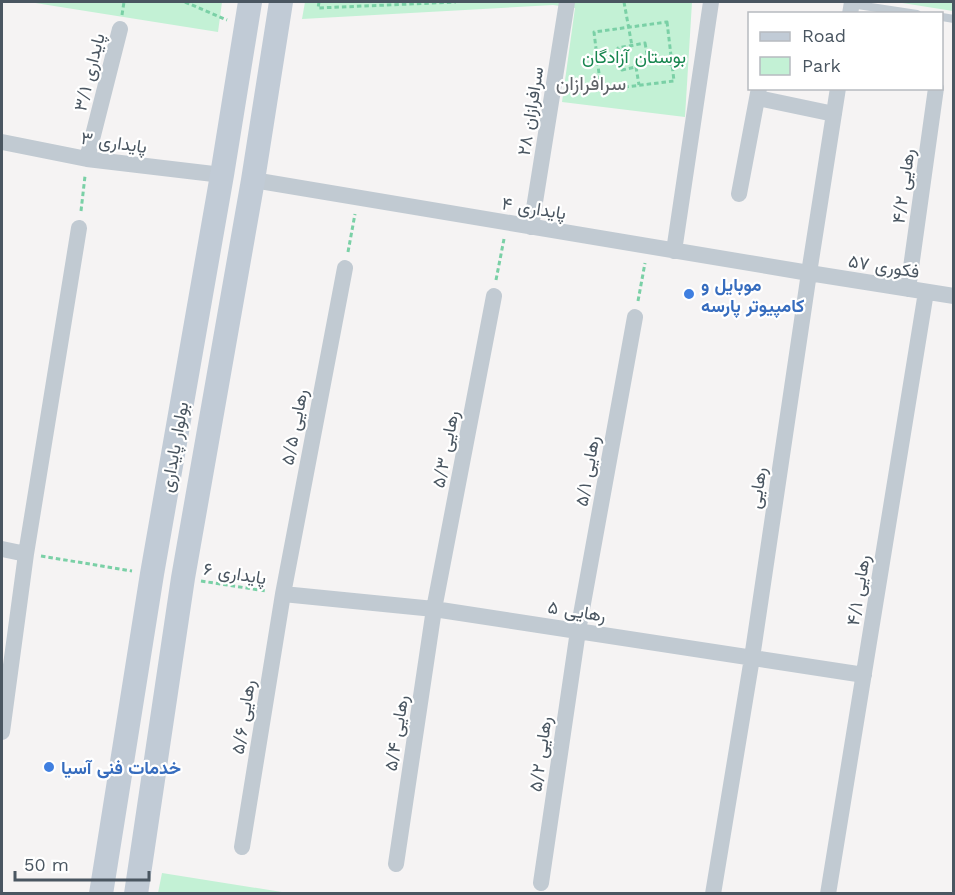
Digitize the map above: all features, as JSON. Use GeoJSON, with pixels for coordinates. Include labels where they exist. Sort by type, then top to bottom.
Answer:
{"type":"FeatureCollection","features":[{"type":"Feature","properties":{"kind":"street","name":"بولوار پایداری"},"geometry":{"type":"LineString","coordinates":[[101,894],[152,574],[250,2]]}},
{"type":"Feature","properties":{"kind":"street","name":"بولوار پایداری"},"geometry":{"type":"LineString","coordinates":[[136,894],[183,578],[253,180],[281,2]]}},
{"type":"Feature","properties":{"kind":"street","name":"سرافرازان ۲۸"},"geometry":{"type":"LineString","coordinates":[[531,227],[567,2]]}},
{"type":"Feature","properties":{"kind":"street"},"geometry":{"type":"LineString","coordinates":[[674,251],[711,2]]}},
{"type":"Feature","properties":{"kind":"street","name":"پایداری ۳/۱"},"geometry":{"type":"LineString","coordinates":[[87,159],[120,29]]}},
{"type":"Feature","properties":{"kind":"street","name":"رهایی"},"geometry":{"type":"LineString","coordinates":[[713,894],[752,658],[808,273],[838,90]]}},
{"type":"Feature","properties":{"kind":"street","name":"رهایی ۴/۲"},"geometry":{"type":"LineString","coordinates":[[908,289],[936,90]]}},
{"type":"Feature","properties":{"kind":"street"},"geometry":{"type":"LineString","coordinates":[[739,194],[758,93],[834,114]]}},
{"type":"Feature","properties":{"kind":"street","name":"پایداری ۳"},"geometry":{"type":"LineString","coordinates":[[2,142],[87,159],[222,175]]}},
{"type":"Feature","properties":{"kind":"street"},"geometry":{"type":"LineString","coordinates":[[222,175],[253,180]]}},
{"type":"Feature","properties":{"kind":"street","name":"پایداری ۴"},"geometry":{"type":"LineString","coordinates":[[253,180],[808,273]]}},
{"type":"Feature","properties":{"kind":"street"},"geometry":{"type":"LineString","coordinates":[[2,732],[26,554],[79,228]]}},
{"type":"Feature","properties":{"kind":"street","name":"رهایی ۵/۵"},"geometry":{"type":"LineString","coordinates":[[283,594],[345,268]]}},
{"type":"Feature","properties":{"kind":"street","name":"فکوری ۵۷"},"geometry":{"type":"LineString","coordinates":[[808,273],[954,296]]}},
{"type":"Feature","properties":{"kind":"street","name":"رهایی ۴/۱"},"geometry":{"type":"LineString","coordinates":[[828,894],[926,292]]}},
{"type":"Feature","properties":{"kind":"street","name":"رهایی ۵/۳"},"geometry":{"type":"LineString","coordinates":[[434,609],[494,297]]}},
{"type":"Feature","properties":{"kind":"street","name":"رهایی ۵/۱"},"geometry":{"type":"LineString","coordinates":[[578,631],[635,317]]}},
{"type":"Feature","properties":{"kind":"street"},"geometry":{"type":"LineString","coordinates":[[2,549],[26,554]]}},
{"type":"Feature","properties":{"kind":"street","name":"رهایی ۵"},"geometry":{"type":"LineString","coordinates":[[283,594],[434,609],[864,675]]}},
{"type":"Feature","properties":{"kind":"street","name":"رهایی ۵/۶"},"geometry":{"type":"LineString","coordinates":[[242,847],[283,594]]}},
{"type":"Feature","properties":{"kind":"street","name":"رهایی ۵/۴"},"geometry":{"type":"LineString","coordinates":[[396,864],[434,609]]}},
{"type":"Feature","properties":{"kind":"street","name":"رهایی ۵/۲"},"geometry":{"type":"LineString","coordinates":[[541,883],[578,631]]}},
{"type":"Feature","properties":{"kind":"lane"},"geometry":{"type":"LineString","coordinates":[[851,6],[900,12]]}},
{"type":"Feature","properties":{"kind":"path"},"geometry":{"type":"LineString","coordinates":[[185,2],[246,28]]}},
{"type":"Feature","properties":{"kind":"path"},"geometry":{"type":"LineString","coordinates":[[319,2],[318,8],[456,2]]}},
{"type":"Feature","properties":{"kind":"path"},"geometry":{"type":"LineString","coordinates":[[624,2],[632,46]]}},
{"type":"Feature","properties":{"kind":"path"},"geometry":{"type":"LineString","coordinates":[[667,22],[672,65],[674,81],[601,90],[594,32],[667,22]]}},
{"type":"Feature","properties":{"kind":"path"},"geometry":{"type":"LineString","coordinates":[[645,43],[647,58],[649,64],[622,70],[618,48],[645,43]]}},
{"type":"Feature","properties":{"kind":"path"},"geometry":{"type":"LineString","coordinates":[[647,58],[672,65]]}},
{"type":"Feature","properties":{"kind":"path"},"geometry":{"type":"LineString","coordinates":[[636,67],[639,86]]}},
{"type":"Feature","properties":{"kind":"path"},"geometry":{"type":"LineString","coordinates":[[79,228],[87,159]]}},
{"type":"Feature","properties":{"kind":"path"},"geometry":{"type":"LineString","coordinates":[[345,268],[358,198]]}},
{"type":"Feature","properties":{"kind":"path"},"geometry":{"type":"LineString","coordinates":[[494,297],[506,223]]}},
{"type":"Feature","properties":{"kind":"path"},"geometry":{"type":"LineString","coordinates":[[635,317],[647,247]]}},
{"type":"Feature","properties":{"kind":"path"},"geometry":{"type":"LineString","coordinates":[[26,554],[152,574]]}},
{"type":"Feature","properties":{"kind":"path","name":"پایداری ۶"},"geometry":{"type":"LineString","coordinates":[[183,578],[283,594]]}},
{"type":"Feature","properties":{"kind":"green space"},"geometry":{"type":"Polygon","coordinates":[[[29,2],[222,2],[218,32],[29,2]]]}},
{"type":"Feature","properties":{"kind":"green space","name":"بوستان آزادگان"},"geometry":{"type":"Polygon","coordinates":[[[305,2],[692,2],[685,117],[562,102],[575,8],[553,5],[302,19],[305,2]]]}},
{"type":"Feature","properties":{"kind":"green space"},"geometry":{"type":"Polygon","coordinates":[[[896,2],[953,2],[953,11],[896,2]]]}},
{"type":"Feature","properties":{"kind":"green space"},"geometry":{"type":"Polygon","coordinates":[[[162,873],[288,893],[158,893],[162,873]]]}},
{"type":"Feature","properties":{"kind":"place","name":"موبایل و کامپیوتر پارسه"},"geometry":{"type":"Point","coordinates":[689,294]}},
{"type":"Feature","properties":{"kind":"place","name":"خدمات فنی آسیا"},"geometry":{"type":"Point","coordinates":[49,767]}},
{"type":"Feature","properties":{"kind":"district","name":"سرافرازان"},"geometry":{"type":"Point","coordinates":[591,83]}}]}
